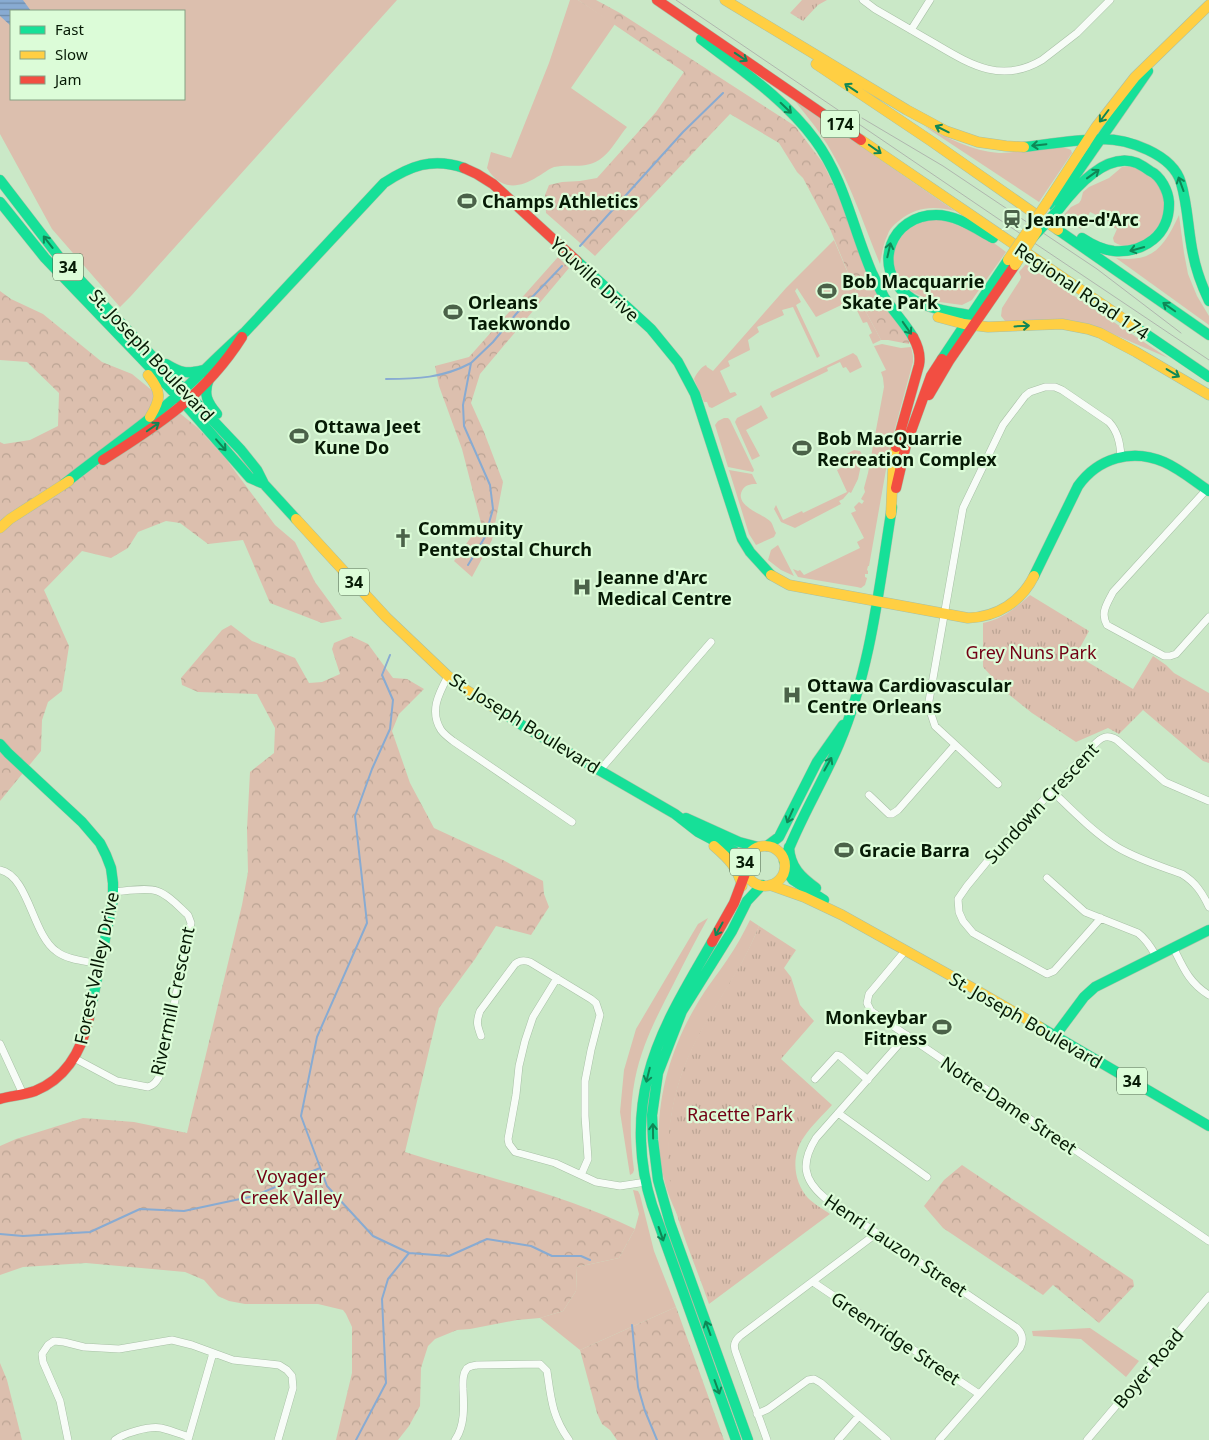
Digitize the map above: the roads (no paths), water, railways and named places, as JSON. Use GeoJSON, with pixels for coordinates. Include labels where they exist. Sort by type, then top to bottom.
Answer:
{"type":"FeatureCollection","features":[{"type":"Feature","properties":{"kind":"main road"},"geometry":{"type":"LineString","coordinates":[[653,0],[775,98],[804,128],[826,158],[836,178],[878,285],[886,300],[914,339],[920,359],[918,373],[897,442],[893,471],[891,514]]}},
{"type":"Feature","properties":{"kind":"main road","name":"Regional Road 174"},"geometry":{"type":"LineString","coordinates":[[657,0],[1209,377]]}},
{"type":"Feature","properties":{"kind":"main road","name":"Regional Road 174"},"geometry":{"type":"LineString","coordinates":[[716,0],[836,77],[1209,335]]}},
{"type":"Feature","properties":{"kind":"main road"},"geometry":{"type":"LineString","coordinates":[[725,0],[946,132],[978,142],[1006,146],[1035,146],[1100,139],[1124,142],[1165,160],[1177,172],[1184,192],[1193,255],[1209,301]]}},
{"type":"Feature","properties":{"kind":"main road"},"geometry":{"type":"LineString","coordinates":[[1054,205],[1096,127],[1135,77],[1209,5]]}},
{"type":"Feature","properties":{"kind":"main road"},"geometry":{"type":"LineString","coordinates":[[785,865],[789,847],[818,783],[839,744],[863,675],[891,514],[906,445],[922,406],[949,361],[969,322],[1167,46]]}},
{"type":"Feature","properties":{"kind":"main road"},"geometry":{"type":"LineString","coordinates":[[964,164],[1078,236],[1092,244],[1114,251],[1138,250],[1153,241],[1163,229],[1170,207],[1169,197],[1165,188],[1154,172],[1132,162],[1122,162],[1102,167],[1092,173],[1054,205]]}},
{"type":"Feature","properties":{"kind":"main road","name":"Youville Drive"},"geometry":{"type":"LineString","coordinates":[[185,396],[206,375],[234,353],[245,332],[384,183],[409,168],[423,164],[453,165],[482,175],[651,329],[668,348],[678,362],[695,394],[742,539],[767,573],[789,585],[967,618],[997,612],[1016,600],[1030,584],[1081,482],[1098,467],[1122,456]]}},
{"type":"Feature","properties":{"kind":"main road","name":"St. Joseph Boulevard"},"geometry":{"type":"LineString","coordinates":[[0,180],[63,262],[153,357],[250,478],[264,484]]}},
{"type":"Feature","properties":{"kind":"main road","name":"St. Joseph Boulevard"},"geometry":{"type":"LineString","coordinates":[[0,202],[45,258],[241,450],[257,470],[264,484],[386,617],[448,676],[466,690],[521,724],[675,814],[698,832],[734,851],[745,868]]}},
{"type":"Feature","properties":{"kind":"main road"},"geometry":{"type":"LineString","coordinates":[[969,322],[910,298],[894,283],[888,264],[889,246],[897,231],[913,220],[924,215],[936,214],[958,220],[1018,252],[1116,315]]}},
{"type":"Feature","properties":{"kind":"main road"},"geometry":{"type":"LineString","coordinates":[[866,256],[886,287],[896,297],[904,303],[927,313],[994,327],[1062,324],[1088,329],[1100,333],[1136,352],[1209,395]]}},
{"type":"Feature","properties":{"kind":"main road"},"geometry":{"type":"LineString","coordinates":[[45,258],[51,273],[156,384],[160,400],[150,417]]}},
{"type":"Feature","properties":{"kind":"main road"},"geometry":{"type":"LineString","coordinates":[[153,357],[185,374],[206,375],[208,404],[236,438],[241,450]]}},
{"type":"Feature","properties":{"kind":"main road"},"geometry":{"type":"LineString","coordinates":[[64,484],[150,417],[185,396]]}},
{"type":"Feature","properties":{"kind":"main road"},"geometry":{"type":"LineString","coordinates":[[0,528],[10,519],[121,449],[185,396]]}},
{"type":"Feature","properties":{"kind":"main road"},"geometry":{"type":"LineString","coordinates":[[1122,456],[1140,455],[1169,463],[1208,490]]}},
{"type":"Feature","properties":{"kind":"main road"},"geometry":{"type":"LineString","coordinates":[[763,846],[778,837],[783,830],[830,740],[849,717]]}},
{"type":"Feature","properties":{"kind":"main road","name":"Forest Valley Drive"},"geometry":{"type":"LineString","coordinates":[[0,744],[96,835],[108,859],[114,892],[86,1032],[79,1050],[66,1069],[48,1084],[34,1091],[0,1099]]}},
{"type":"Feature","properties":{"kind":"main road","name":"St. Joseph Boulevard"},"geometry":{"type":"LineString","coordinates":[[675,814],[694,820],[739,842],[763,846]]}},
{"type":"Feature","properties":{"kind":"main road"},"geometry":{"type":"LineString","coordinates":[[698,832],[732,862],[740,876],[742,886]]}},
{"type":"Feature","properties":{"kind":"main road","name":"34"},"geometry":{"type":"LineString","coordinates":[[763,846],[773,847],[778,851],[785,865],[780,879],[766,885],[752,881],[745,868],[749,854],[763,846]]}},
{"type":"Feature","properties":{"kind":"main road"},"geometry":{"type":"LineString","coordinates":[[789,847],[790,860],[794,866],[829,903]]}},
{"type":"Feature","properties":{"kind":"main road","name":"St. Joseph Boulevard"},"geometry":{"type":"LineString","coordinates":[[785,865],[793,880],[829,903],[842,915]]}},
{"type":"Feature","properties":{"kind":"main road"},"geometry":{"type":"LineString","coordinates":[[736,1440],[658,1227],[646,1182],[642,1146],[642,1118],[644,1090],[651,1063],[673,1012],[733,906],[742,886],[745,868]]}},
{"type":"Feature","properties":{"kind":"main road"},"geometry":{"type":"LineString","coordinates":[[748,1440],[670,1223],[658,1180],[652,1115],[658,1073],[682,1011],[732,931],[747,901],[755,891],[766,885]]}},
{"type":"Feature","properties":{"kind":"main road","name":"St. Joseph Boulevard"},"geometry":{"type":"LineString","coordinates":[[766,885],[804,897],[842,915],[971,987],[1209,1126]]}},
{"type":"Feature","properties":{"kind":"main road"},"geometry":{"type":"LineString","coordinates":[[1055,1036],[1084,997],[1095,987],[1209,930]]}},
{"type":"Feature","properties":{"kind":"main road"},"geometry":{"type":"LineString","coordinates":[[646,1182],[658,1180]]}},
{"type":"Feature","properties":{"kind":"street"},"geometry":{"type":"LineString","coordinates":[[863,0],[970,64],[990,70],[1007,71],[1021,69],[1042,60],[1077,33],[1110,0]]}},
{"type":"Feature","properties":{"kind":"street"},"geometry":{"type":"LineString","coordinates":[[911,30],[930,0]]}},
{"type":"Feature","properties":{"kind":"street"},"geometry":{"type":"LineString","coordinates":[[998,784],[935,726],[930,711],[929,701],[963,508],[1004,425],[1016,406],[1030,392],[1046,387],[1062,390],[1109,422],[1118,436],[1122,456]]}},
{"type":"Feature","properties":{"kind":"street"},"geometry":{"type":"LineString","coordinates":[[1208,490],[1113,592],[1103,615],[1108,625],[1164,656],[1176,654],[1209,617]]}},
{"type":"Feature","properties":{"kind":"street"},"geometry":{"type":"LineString","coordinates":[[600,770],[711,642]]}},
{"type":"Feature","properties":{"kind":"street"},"geometry":{"type":"LineString","coordinates":[[448,676],[436,700],[436,716],[441,730],[452,741],[572,822]]}},
{"type":"Feature","properties":{"kind":"street","name":"Sundown Crescent"},"geometry":{"type":"LineString","coordinates":[[1101,918],[1054,971],[1047,974],[972,933],[959,912],[958,899],[990,858],[1097,741],[1105,736],[1112,736],[1165,782],[1209,801]]}},
{"type":"Feature","properties":{"kind":"street"},"geometry":{"type":"LineString","coordinates":[[869,795],[889,814],[892,814],[898,810],[955,745]]}},
{"type":"Feature","properties":{"kind":"street"},"geometry":{"type":"LineString","coordinates":[[1052,791],[1118,848],[1188,878],[1199,888],[1209,906]]}},
{"type":"Feature","properties":{"kind":"street"},"geometry":{"type":"LineString","coordinates":[[0,870],[6,871],[18,882],[46,942],[50,946],[62,955],[100,964]]}},
{"type":"Feature","properties":{"kind":"street"},"geometry":{"type":"LineString","coordinates":[[1047,878],[1085,912],[1138,933],[1148,943],[1156,956]]}},
{"type":"Feature","properties":{"kind":"street","name":"Rivermill Crescent"},"geometry":{"type":"LineString","coordinates":[[74,1058],[116,1081],[148,1087],[152,1086],[159,1077],[191,923],[188,915],[157,891],[114,892]]}},
{"type":"Feature","properties":{"kind":"street"},"geometry":{"type":"LineString","coordinates":[[1173,947],[1188,976],[1194,984],[1209,995]]}},
{"type":"Feature","properties":{"kind":"street","name":"Notre-Dame Street"},"geometry":{"type":"LineString","coordinates":[[905,951],[869,994],[867,1003],[871,1011],[1209,1241]]}},
{"type":"Feature","properties":{"kind":"street"},"geometry":{"type":"LineString","coordinates":[[481,1036],[477,1026],[480,1011],[518,961],[527,961],[596,1003],[600,1015],[590,1050],[586,1081],[585,1116],[588,1159],[581,1175]]}},
{"type":"Feature","properties":{"kind":"street"},"geometry":{"type":"LineString","coordinates":[[557,978],[533,1018],[525,1040],[519,1066],[508,1139],[509,1144],[516,1152],[555,1163],[596,1182],[620,1186],[646,1182]]}},
{"type":"Feature","properties":{"kind":"street","name":"Henri Lauzon Street"},"geometry":{"type":"LineString","coordinates":[[907,1035],[816,1138],[809,1149],[806,1161],[807,1174],[817,1191],[1022,1334],[1023,1342],[1020,1348],[939,1440]]}},
{"type":"Feature","properties":{"kind":"street"},"geometry":{"type":"LineString","coordinates":[[0,1044],[23,1094]]}},
{"type":"Feature","properties":{"kind":"street"},"geometry":{"type":"LineString","coordinates":[[815,1079],[834,1056],[837,1055],[868,1080]]}},
{"type":"Feature","properties":{"kind":"street"},"geometry":{"type":"LineString","coordinates":[[838,1113],[927,1177]]}},
{"type":"Feature","properties":{"kind":"street"},"geometry":{"type":"LineString","coordinates":[[767,1440],[734,1348],[735,1342],[740,1336],[877,1233]]}},
{"type":"Feature","properties":{"kind":"street","name":"Greenridge Street"},"geometry":{"type":"LineString","coordinates":[[813,1282],[979,1394]]}},
{"type":"Feature","properties":{"kind":"street","name":"Boyer Road"},"geometry":{"type":"LineString","coordinates":[[1087,1440],[1209,1296]]}},
{"type":"Feature","properties":{"kind":"street"},"geometry":{"type":"LineString","coordinates":[[68,1440],[60,1401],[43,1362],[42,1354],[48,1344],[59,1341],[84,1347],[119,1349],[172,1340],[233,1360],[280,1365],[287,1370],[292,1376],[293,1388],[278,1440]]}},
{"type":"Feature","properties":{"kind":"street"},"geometry":{"type":"LineString","coordinates":[[115,1440],[125,1434],[155,1428],[161,1428],[188,1438],[213,1353]]}},
{"type":"Feature","properties":{"kind":"street"},"geometry":{"type":"LineString","coordinates":[[459,1439],[464,1412],[463,1376],[466,1370],[470,1366],[476,1365],[530,1363],[540,1364],[547,1371],[549,1393],[554,1412],[569,1440]]}},
{"type":"Feature","properties":{"kind":"street"},"geometry":{"type":"LineString","coordinates":[[757,1414],[768,1409],[802,1384],[811,1379],[818,1380],[887,1440]]}},
{"type":"Feature","properties":{"kind":"street"},"geometry":{"type":"LineString","coordinates":[[838,1440],[859,1416]]}},
{"type":"Feature","properties":{"kind":"water"},"geometry":{"type":"Polygon","coordinates":[[[0,0],[23,0],[30,10],[10,10],[10,25],[0,16],[0,0]]]}},
{"type":"Feature","properties":{"kind":"waterway"},"geometry":{"type":"LineString","coordinates":[[580,246],[683,132],[723,93]]}},
{"type":"Feature","properties":{"kind":"waterway"},"geometry":{"type":"LineString","coordinates":[[468,565],[485,537],[493,509],[490,485],[464,426],[463,405],[471,363],[493,342],[516,314],[562,266]]}},
{"type":"Feature","properties":{"kind":"waterway"},"geometry":{"type":"LineString","coordinates":[[386,379],[430,377],[450,372],[471,363]]}},
{"type":"Feature","properties":{"kind":"waterway"},"geometry":{"type":"LineString","coordinates":[[390,655],[382,675],[393,700],[390,729],[372,769],[355,816],[367,923],[317,1037],[301,1116],[327,1186],[373,1236],[409,1253],[449,1256],[487,1239],[531,1246],[552,1256],[581,1256],[590,1260]]}},
{"type":"Feature","properties":{"kind":"waterway"},"geometry":{"type":"LineString","coordinates":[[0,1234],[23,1236],[90,1232],[140,1209],[184,1211],[254,1196],[320,1168]]}},
{"type":"Feature","properties":{"kind":"waterway"},"geometry":{"type":"LineString","coordinates":[[356,1440],[386,1383],[382,1299],[388,1279],[409,1253]]}},
{"type":"Feature","properties":{"kind":"waterway"},"geometry":{"type":"LineString","coordinates":[[632,1325],[638,1387],[645,1411],[657,1440]]}},
{"type":"Feature","properties":{"kind":"tram line"},"geometry":{"type":"LineString","coordinates":[[676,0],[1209,360]]}},
{"type":"Feature","properties":{"kind":"tram line"},"geometry":{"type":"LineString","coordinates":[[862,118],[943,166],[1097,269],[1181,333]]}},
{"type":"Feature","properties":{"kind":"place","name":"Champs Athletics"},"geometry":{"type":"Point","coordinates":[467,201]}},
{"type":"Feature","properties":{"kind":"place","name":"Jeanne-d'Arc"},"geometry":{"type":"Point","coordinates":[1012,219]}},
{"type":"Feature","properties":{"kind":"place","name":"Bob Macquarrie Skate Park"},"geometry":{"type":"Point","coordinates":[827,291]}},
{"type":"Feature","properties":{"kind":"place","name":"Orleans Taekwondo"},"geometry":{"type":"Point","coordinates":[453,312]}},
{"type":"Feature","properties":{"kind":"place","name":"Ottawa Jeet Kune Do"},"geometry":{"type":"Point","coordinates":[299,436]}},
{"type":"Feature","properties":{"kind":"place","name":"Bob MacQuarrie Recreation Complex"},"geometry":{"type":"Point","coordinates":[802,448]}},
{"type":"Feature","properties":{"kind":"place","name":"Community Pentecostal Church"},"geometry":{"type":"Point","coordinates":[403,538]}},
{"type":"Feature","properties":{"kind":"place","name":"Jeanne d'Arc Medical Centre"},"geometry":{"type":"Point","coordinates":[582,587]}},
{"type":"Feature","properties":{"kind":"place","name":"Ottawa Cardiovascular Centre Orleans"},"geometry":{"type":"Point","coordinates":[792,695]}},
{"type":"Feature","properties":{"kind":"place","name":"Gracie Barra"},"geometry":{"type":"Point","coordinates":[844,850]}},
{"type":"Feature","properties":{"kind":"place","name":"Monkeybar Fitness"},"geometry":{"type":"Point","coordinates":[942,1027]}},
{"type":"Feature","properties":{"kind":"park label","name":"Grey Nuns Park"},"geometry":{"type":"Point","coordinates":[1031,652]}},
{"type":"Feature","properties":{"kind":"park label","name":"Racette Park"},"geometry":{"type":"Point","coordinates":[740,1114]}},
{"type":"Feature","properties":{"kind":"park label","name":"Voyager Creek Valley"},"geometry":{"type":"Point","coordinates":[291,1186]}}]}
